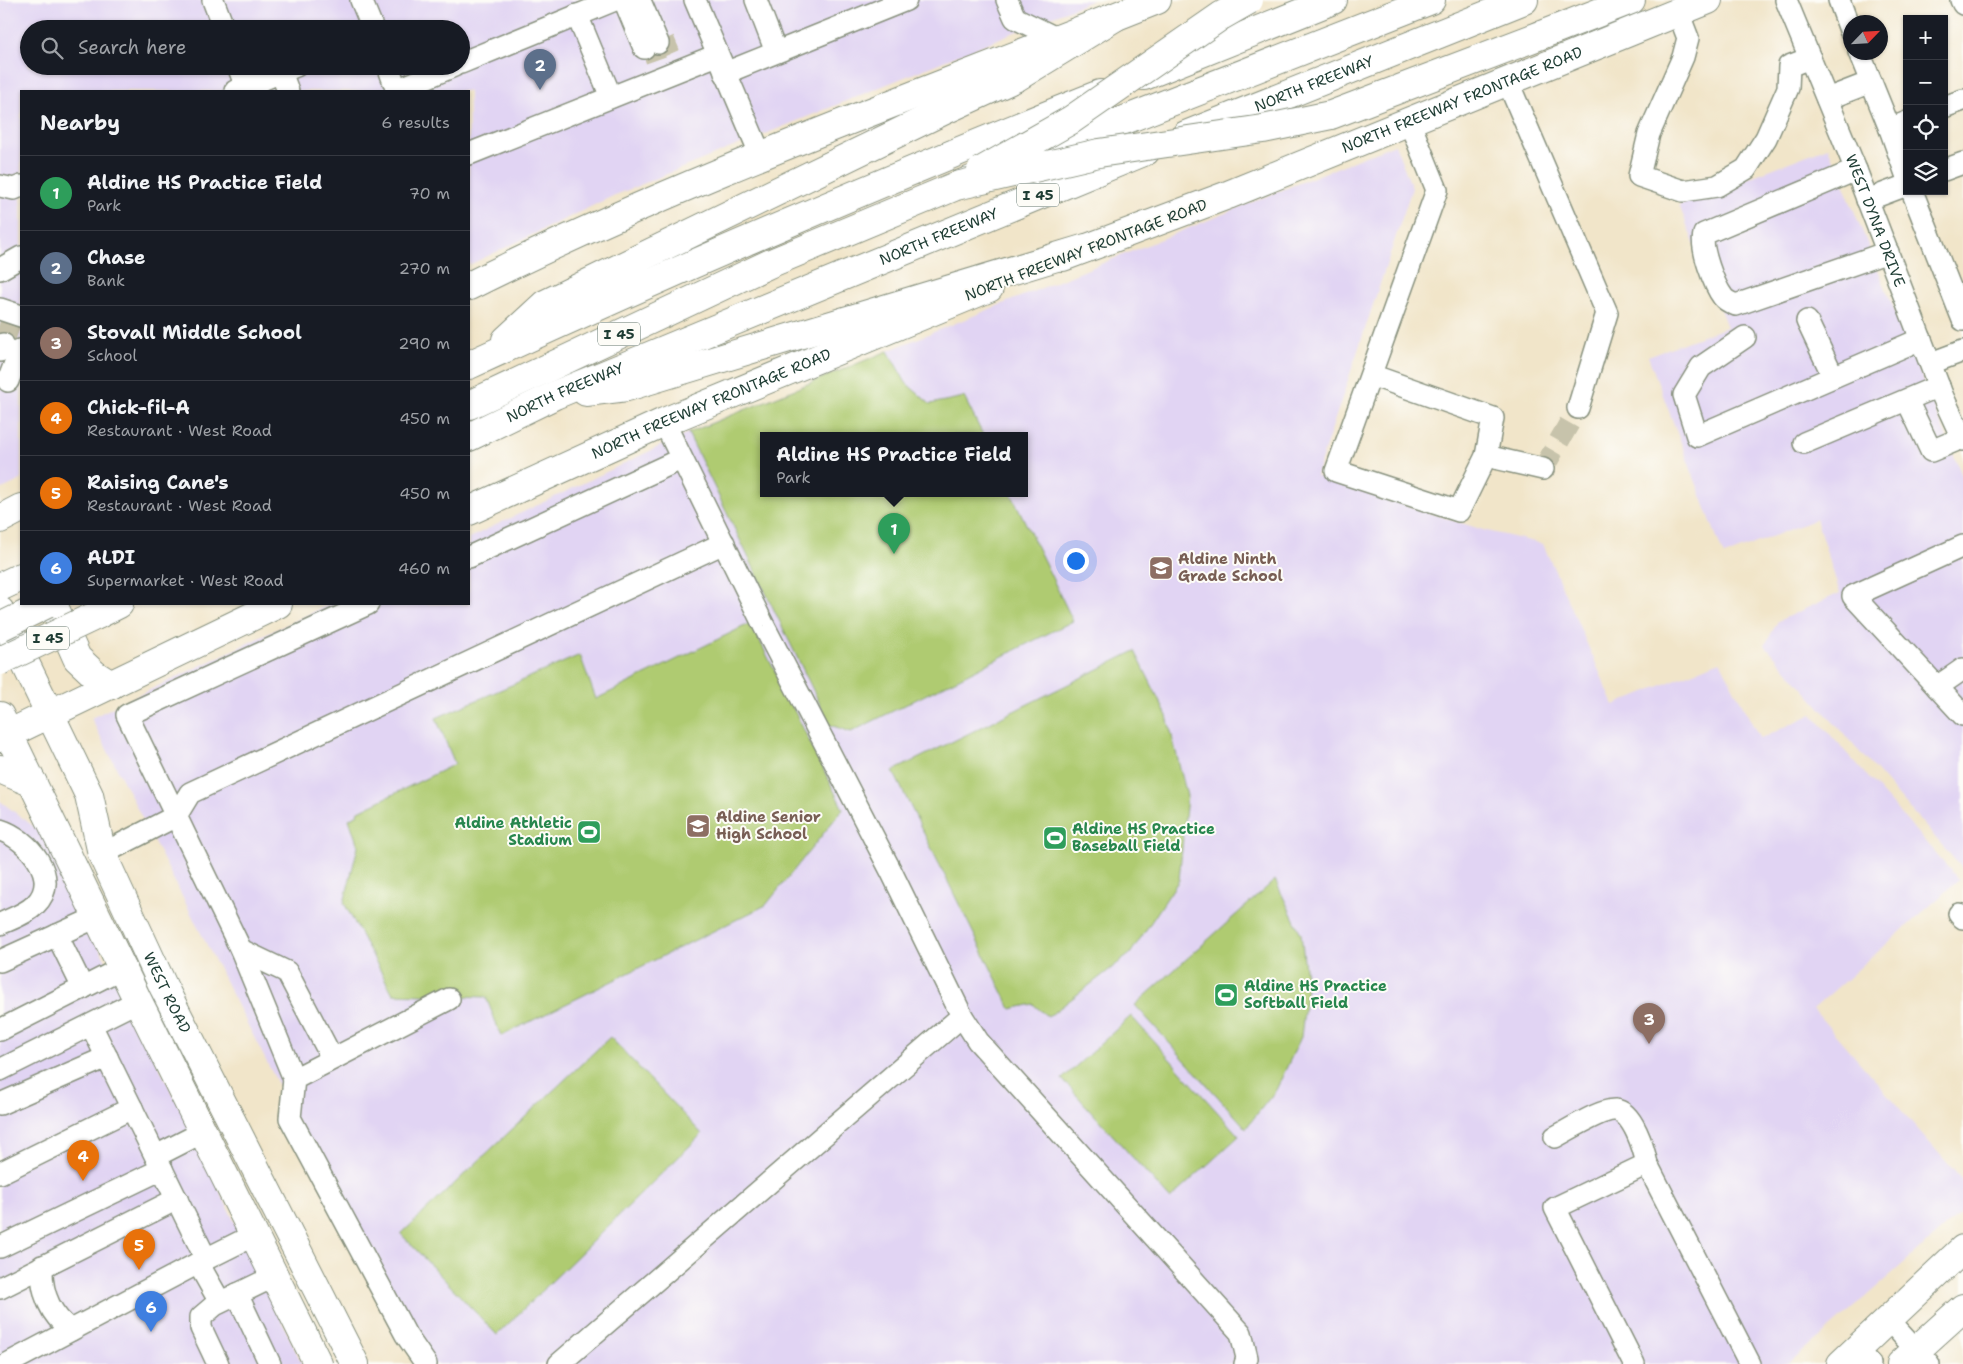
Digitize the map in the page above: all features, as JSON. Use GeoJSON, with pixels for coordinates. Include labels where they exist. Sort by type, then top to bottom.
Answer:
{"type":"FeatureCollection","features":[{"type":"Feature","properties":{"kind":"main road"},"geometry":{"type":"LineString","coordinates":[[470,281],[760,156],[1056,38],[1157,0]]}},
{"type":"Feature","properties":{"kind":"main road"},"geometry":{"type":"LineString","coordinates":[[956,186],[1071,120],[1221,16],[1249,0]]}},
{"type":"Feature","properties":{"kind":"main road","name":"I 45"},"geometry":{"type":"LineString","coordinates":[[479,361],[720,250],[942,157],[1333,0]]}},
{"type":"Feature","properties":{"kind":"main road","name":"NORTH FREEWAY"},"geometry":{"type":"LineString","coordinates":[[470,405],[769,264],[956,186],[1431,0]]}},
{"type":"Feature","properties":{"kind":"main road","name":"NORTH FREEWAY"},"geometry":{"type":"LineString","coordinates":[[470,437],[555,395],[1013,204],[1524,0]]}},
{"type":"Feature","properties":{"kind":"main road"},"geometry":{"type":"LineString","coordinates":[[956,186],[1099,153],[1263,129],[1331,115],[1631,0]]}},
{"type":"Feature","properties":{"kind":"main road","name":"NORTH FREEWAY FRONTAGE ROAD"},"geometry":{"type":"LineString","coordinates":[[470,511],[664,422],[1086,248],[1209,202],[1708,0]]}},
{"type":"Feature","properties":{"kind":"main road"},"geometry":{"type":"LineString","coordinates":[[479,361],[545,304],[943,111],[1017,78],[1114,17]]}},
{"type":"Feature","properties":{"kind":"main road"},"geometry":{"type":"LineString","coordinates":[[555,395],[627,387],[1086,248]]}},
{"type":"Feature","properties":{"kind":"main road"},"geometry":{"type":"LineString","coordinates":[[0,519],[20,509]]}},
{"type":"Feature","properties":{"kind":"main road"},"geometry":{"type":"LineString","coordinates":[[0,587],[20,577]]}},
{"type":"Feature","properties":{"kind":"main road","name":"I 45"},"geometry":{"type":"LineString","coordinates":[[0,627],[45,605]]}},
{"type":"Feature","properties":{"kind":"main road"},"geometry":{"type":"LineString","coordinates":[[53,605],[77,658],[94,674],[111,685]]}},
{"type":"Feature","properties":{"kind":"main road"},"geometry":{"type":"LineString","coordinates":[[3,729],[50,714],[276,605]]}},
{"type":"Feature","properties":{"kind":"main road","name":"I 45"},"geometry":{"type":"LineString","coordinates":[[0,661],[108,609]]}},
{"type":"Feature","properties":{"kind":"main road","name":"WEST ROAD"},"geometry":{"type":"LineString","coordinates":[[0,611],[89,795],[102,854],[164,988],[355,1364]]}},
{"type":"Feature","properties":{"kind":"main road","name":"WEST ROAD"},"geometry":{"type":"LineString","coordinates":[[3,729],[33,783],[138,1001],[318,1364]]}},
{"type":"Feature","properties":{"kind":"main road"},"geometry":{"type":"LineString","coordinates":[[0,769],[33,783]]}},
{"type":"Feature","properties":{"kind":"main road"},"geometry":{"type":"LineString","coordinates":[[71,864],[102,854]]}},
{"type":"Feature","properties":{"kind":"main road"},"geometry":{"type":"LineString","coordinates":[[138,1001],[164,988]]}},
{"type":"Feature","properties":{"kind":"main road"},"geometry":{"type":"LineString","coordinates":[[1855,1359],[1888,1319],[1963,1250]]}},
{"type":"Feature","properties":{"kind":"main road"},"geometry":{"type":"LineString","coordinates":[[1915,1359],[1963,1308]]}},
{"type":"Feature","properties":{"kind":"street"},"geometry":{"type":"LineString","coordinates":[[213,0],[221,20]]}},
{"type":"Feature","properties":{"kind":"street"},"geometry":{"type":"LineString","coordinates":[[361,0],[369,20]]}},
{"type":"Feature","properties":{"kind":"street"},"geometry":{"type":"LineString","coordinates":[[470,59],[615,0]]}},
{"type":"Feature","properties":{"kind":"street"},"geometry":{"type":"LineString","coordinates":[[624,0],[660,59]]}},
{"type":"Feature","properties":{"kind":"street"},"geometry":{"type":"LineString","coordinates":[[630,0],[660,59]]}},
{"type":"Feature","properties":{"kind":"street"},"geometry":{"type":"LineString","coordinates":[[640,0],[660,59]]}},
{"type":"Feature","properties":{"kind":"street"},"geometry":{"type":"LineString","coordinates":[[648,0],[660,59]]}},
{"type":"Feature","properties":{"kind":"street"},"geometry":{"type":"LineString","coordinates":[[695,0],[760,156]]}},
{"type":"Feature","properties":{"kind":"street"},"geometry":{"type":"LineString","coordinates":[[756,0],[776,52]]}},
{"type":"Feature","properties":{"kind":"street"},"geometry":{"type":"LineString","coordinates":[[470,154],[611,97],[660,59],[721,64],[776,52],[906,0]]}},
{"type":"Feature","properties":{"kind":"street"},"geometry":{"type":"LineString","coordinates":[[1007,0],[1015,18],[1056,38]]}},
{"type":"Feature","properties":{"kind":"street","name":"WEST DYNA DRIVE"},"geometry":{"type":"LineString","coordinates":[[1786,0],[1856,170],[1939,386],[1963,439]]}},
{"type":"Feature","properties":{"kind":"street"},"geometry":{"type":"LineString","coordinates":[[1839,0],[1844,15]]}},
{"type":"Feature","properties":{"kind":"street"},"geometry":{"type":"LineString","coordinates":[[1962,0],[1963,4]]}},
{"type":"Feature","properties":{"kind":"street"},"geometry":{"type":"LineString","coordinates":[[1678,12],[1688,38],[1683,57],[1649,134],[1639,176],[1655,182],[1683,191],[1717,186],[1746,169],[1766,138],[1788,88],[1789,66],[1810,58]]}},
{"type":"Feature","properties":{"kind":"street"},"geometry":{"type":"LineString","coordinates":[[577,16],[611,97]]}},
{"type":"Feature","properties":{"kind":"street"},"geometry":{"type":"LineString","coordinates":[[1863,60],[1871,82],[1898,126],[1903,154]]}},
{"type":"Feature","properties":{"kind":"street"},"geometry":{"type":"LineString","coordinates":[[239,75],[240,89],[288,77]]}},
{"type":"Feature","properties":{"kind":"street"},"geometry":{"type":"LineString","coordinates":[[391,75],[397,90],[426,85],[441,75]]}},
{"type":"Feature","properties":{"kind":"street"},"geometry":{"type":"LineString","coordinates":[[1507,80],[1607,314],[1578,408]]}},
{"type":"Feature","properties":{"kind":"street"},"geometry":{"type":"LineString","coordinates":[[1827,99],[1871,82]]}},
{"type":"Feature","properties":{"kind":"street"},"geometry":{"type":"LineString","coordinates":[[1948,106],[1963,100]]}},
{"type":"Feature","properties":{"kind":"street"},"geometry":{"type":"LineString","coordinates":[[1371,375],[1493,418],[1486,456],[1460,511],[1336,471],[1437,190],[1409,121]]}},
{"type":"Feature","properties":{"kind":"street"},"geometry":{"type":"LineString","coordinates":[[1948,169],[1963,163]]}},
{"type":"Feature","properties":{"kind":"street"},"geometry":{"type":"LineString","coordinates":[[1856,170],[1704,234],[1702,243],[1717,288],[1724,299],[1736,305],[1888,252]]}},
{"type":"Feature","properties":{"kind":"street"},"geometry":{"type":"LineString","coordinates":[[0,186],[14,189],[20,186]]}},
{"type":"Feature","properties":{"kind":"street"},"geometry":{"type":"LineString","coordinates":[[1867,200],[1903,186]]}},
{"type":"Feature","properties":{"kind":"street"},"geometry":{"type":"LineString","coordinates":[[1914,195],[1963,320]]}},
{"type":"Feature","properties":{"kind":"street"},"geometry":{"type":"LineString","coordinates":[[0,269],[20,257]]}},
{"type":"Feature","properties":{"kind":"street"},"geometry":{"type":"LineString","coordinates":[[1807,321],[1834,376]]}},
{"type":"Feature","properties":{"kind":"street"},"geometry":{"type":"LineString","coordinates":[[1745,338],[1701,368],[1684,395],[1697,436],[1921,339]]}},
{"type":"Feature","properties":{"kind":"street"},"geometry":{"type":"LineString","coordinates":[[8,348],[10,382]]}},
{"type":"Feature","properties":{"kind":"street"},"geometry":{"type":"LineString","coordinates":[[1930,363],[1963,351]]}},
{"type":"Feature","properties":{"kind":"street"},"geometry":{"type":"LineString","coordinates":[[1804,443],[1939,386]]}},
{"type":"Feature","properties":{"kind":"street"},"geometry":{"type":"LineString","coordinates":[[1907,400],[1931,451],[1963,439]]}},
{"type":"Feature","properties":{"kind":"street"},"geometry":{"type":"LineString","coordinates":[[664,422],[962,1016],[978,1041],[1241,1333],[1247,1358],[1245,1364]]}},
{"type":"Feature","properties":{"kind":"street"},"geometry":{"type":"LineString","coordinates":[[1486,456],[1543,469]]}},
{"type":"Feature","properties":{"kind":"street"},"geometry":{"type":"LineString","coordinates":[[470,557],[681,459]]}},
{"type":"Feature","properties":{"kind":"street"},"geometry":{"type":"LineString","coordinates":[[102,854],[176,816],[190,793],[724,543]]}},
{"type":"Feature","properties":{"kind":"street"},"geometry":{"type":"LineString","coordinates":[[1963,546],[1853,596],[1963,715]]}},
{"type":"Feature","properties":{"kind":"street"},"geometry":{"type":"LineString","coordinates":[[366,605],[128,715],[241,950],[294,1079],[290,1118],[406,1335],[426,1364]]}},
{"type":"Feature","properties":{"kind":"street"},"geometry":{"type":"LineString","coordinates":[[1937,686],[1963,669]]}},
{"type":"Feature","properties":{"kind":"street"},"geometry":{"type":"LineString","coordinates":[[0,924],[36,904],[44,883],[43,870],[32,851],[20,839],[4,835]]}},
{"type":"Feature","properties":{"kind":"street"},"geometry":{"type":"LineString","coordinates":[[43,870],[71,864]]}},
{"type":"Feature","properties":{"kind":"street"},"geometry":{"type":"LineString","coordinates":[[0,961],[97,917]]}},
{"type":"Feature","properties":{"kind":"street"},"geometry":{"type":"LineString","coordinates":[[57,935],[82,988]]}},
{"type":"Feature","properties":{"kind":"street"},"geometry":{"type":"LineString","coordinates":[[241,950],[286,972],[332,1058]]}},
{"type":"Feature","properties":{"kind":"street"},"geometry":{"type":"LineString","coordinates":[[0,1030],[122,968]]}},
{"type":"Feature","properties":{"kind":"street"},"geometry":{"type":"LineString","coordinates":[[294,1079],[449,999]]}},
{"type":"Feature","properties":{"kind":"street"},"geometry":{"type":"LineString","coordinates":[[0,1070],[138,1001]]}},
{"type":"Feature","properties":{"kind":"street"},"geometry":{"type":"LineString","coordinates":[[560,1364],[962,1016]]}},
{"type":"Feature","properties":{"kind":"street"},"geometry":{"type":"LineString","coordinates":[[91,1025],[177,1198],[202,1261],[229,1298],[270,1364]]}},
{"type":"Feature","properties":{"kind":"street"},"geometry":{"type":"LineString","coordinates":[[0,1104],[107,1057]]}},
{"type":"Feature","properties":{"kind":"street"},"geometry":{"type":"LineString","coordinates":[[0,1172],[132,1108]]}},
{"type":"Feature","properties":{"kind":"street"},"geometry":{"type":"LineString","coordinates":[[1555,1137],[1605,1112],[1616,1110],[1626,1115],[1642,1144],[1647,1164],[1750,1364]]}},
{"type":"Feature","properties":{"kind":"street"},"geometry":{"type":"LineString","coordinates":[[0,1247],[159,1163],[203,1132]]}},
{"type":"Feature","properties":{"kind":"street"},"geometry":{"type":"LineString","coordinates":[[1634,1364],[1555,1208],[1647,1164]]}},
{"type":"Feature","properties":{"kind":"street"},"geometry":{"type":"LineString","coordinates":[[0,1288],[177,1198]]}},
{"type":"Feature","properties":{"kind":"street"},"geometry":{"type":"LineString","coordinates":[[7,1364],[254,1235]]}},
{"type":"Feature","properties":{"kind":"street"},"geometry":{"type":"LineString","coordinates":[[42,1266],[41,1280],[44,1293],[61,1323],[71,1330]]}},
{"type":"Feature","properties":{"kind":"street"},"geometry":{"type":"LineString","coordinates":[[218,1364],[201,1328],[201,1317],[229,1298],[275,1276]]}},
{"type":"Feature","properties":{"kind":"street"},"geometry":{"type":"LineString","coordinates":[[1888,1319],[1915,1359]]}},
{"type":"Feature","properties":{"kind":"shaded area"},"geometry":{"type":"Polygon","coordinates":[[[0,0],[1093,0],[613,196],[470,265],[470,90],[20,90],[20,480],[0,490],[0,0]]]}},
{"type":"Feature","properties":{"kind":"shaded area"},"geometry":{"type":"Polygon","coordinates":[[[1395,144],[1412,188],[1316,476],[1483,530],[1543,544],[1614,705],[1720,661],[1760,739],[1812,714],[1959,880],[1813,1009],[1963,1181],[1963,1211],[1789,1364],[421,1364],[91,718],[328,605],[470,605],[470,538],[698,428],[1395,144]]]}},
{"type":"Feature","properties":{"kind":"shaded area"},"geometry":{"type":"Polygon","coordinates":[[[1828,147],[1963,478],[1963,869],[1765,645],[1778,621],[1840,593],[1816,519],[1724,556],[1648,356],[1727,327],[1679,205],[1828,147]]]}},
{"type":"Feature","properties":{"kind":"shaded area"},"geometry":{"type":"Polygon","coordinates":[[[0,801],[41,832],[189,1126],[302,1364],[0,1364],[0,801]]]}},
{"type":"Feature","properties":{"kind":"green space"},"geometry":{"type":"Polygon","coordinates":[[[888,351],[906,383],[930,404],[964,397],[982,432],[760,432],[760,497],[1013,497],[1073,621],[851,732],[830,725],[688,433],[888,351]]]}},
{"type":"Feature","properties":{"kind":"green space","name":"Aldine Athletic Stadium"},"geometry":{"type":"Polygon","coordinates":[[[751,623],[843,809],[766,905],[501,1036],[486,997],[393,994],[344,903],[358,846],[349,819],[358,814],[357,812],[455,764],[436,718],[580,655],[596,699],[751,623]]]}},
{"type":"Feature","properties":{"kind":"green space","name":"Aldine HS Practice Baseball Field"},"geometry":{"type":"Polygon","coordinates":[[[1135,651],[1167,716],[1187,796],[1179,880],[1130,954],[1048,1017],[1033,1004],[1011,1009],[893,771],[1135,651]]]}},
{"type":"Feature","properties":{"kind":"green space","name":"Aldine HS Practice Softball Field"},"geometry":{"type":"Polygon","coordinates":[[[1275,880],[1301,934],[1307,986],[1301,1037],[1276,1090],[1246,1128],[1135,1005],[1275,880]]]}},
{"type":"Feature","properties":{"kind":"green space"},"geometry":{"type":"Polygon","coordinates":[[[1131,1016],[1239,1136],[1170,1199],[1062,1079],[1131,1016]]]}},
{"type":"Feature","properties":{"kind":"green space"},"geometry":{"type":"Polygon","coordinates":[[[610,1037],[702,1134],[497,1335],[401,1234],[610,1037]]]}},
{"type":"Feature","properties":{"kind":"tunnel"},"geometry":{"type":"LineString","coordinates":[[664,40],[670,54]]}},
{"type":"Feature","properties":{"kind":"tunnel"},"geometry":{"type":"LineString","coordinates":[[651,46],[656,60]]}},
{"type":"Feature","properties":{"kind":"tunnel"},"geometry":{"type":"LineString","coordinates":[[3,344],[10,324]]}},
{"type":"Feature","properties":{"kind":"tunnel"},"geometry":{"type":"LineString","coordinates":[[1543,469],[1578,408]]}},
{"type":"Feature","properties":{"kind":"place","name":"Chase"},"geometry":{"type":"Point","coordinates":[540,90]}},
{"type":"Feature","properties":{"kind":"place","name":"Aldine HS Practice Field"},"geometry":{"type":"Point","coordinates":[894,554]}},
{"type":"Feature","properties":{"kind":"place","name":"Aldine Ninth Grade School"},"geometry":{"type":"Point","coordinates":[1161,568]}},
{"type":"Feature","properties":{"kind":"place","name":"Aldine Senior High School"},"geometry":{"type":"Point","coordinates":[698,826]}},
{"type":"Feature","properties":{"kind":"place","name":"Aldine Athletic Stadium"},"geometry":{"type":"Point","coordinates":[589,832]}},
{"type":"Feature","properties":{"kind":"place","name":"Aldine HS Practice Baseball Field"},"geometry":{"type":"Point","coordinates":[1055,838]}},
{"type":"Feature","properties":{"kind":"place","name":"Aldine HS Practice Softball Field"},"geometry":{"type":"Point","coordinates":[1226,995]}},
{"type":"Feature","properties":{"kind":"place","name":"Stovall Middle School"},"geometry":{"type":"Point","coordinates":[1649,1044]}},
{"type":"Feature","properties":{"kind":"place","name":"Chick-fil-A"},"geometry":{"type":"Point","coordinates":[83,1181]}},
{"type":"Feature","properties":{"kind":"place","name":"Raising Cane's"},"geometry":{"type":"Point","coordinates":[139,1270]}},
{"type":"Feature","properties":{"kind":"place","name":"ALDI"},"geometry":{"type":"Point","coordinates":[151,1332]}}]}
